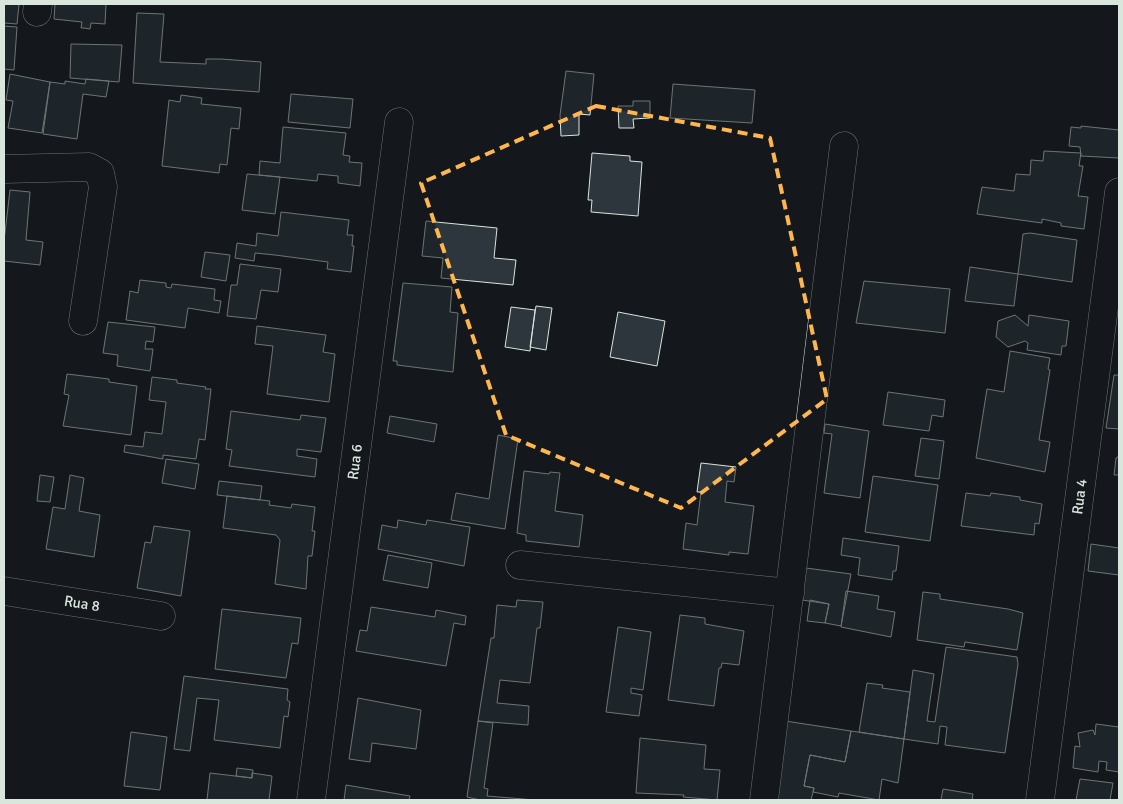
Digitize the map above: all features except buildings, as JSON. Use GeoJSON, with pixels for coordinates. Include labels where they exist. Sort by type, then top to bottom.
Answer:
{"type":"FeatureCollection","features":[{"type":"Feature","properties":{"kind":"street","name":"Rua 6"},"geometry":{"type":"LineString","coordinates":[[311,800],[399,122]]}},
{"type":"Feature","properties":{"kind":"street"},"geometry":{"type":"LineString","coordinates":[[764,800],[844,146]]}},
{"type":"Feature","properties":{"kind":"street"},"geometry":{"type":"LineString","coordinates":[[4,169],[89,167],[100,173],[103,187],[83,321]]}},
{"type":"Feature","properties":{"kind":"street","name":"Rua 4"},"geometry":{"type":"LineString","coordinates":[[1040,800],[1119,192]]}},
{"type":"Feature","properties":{"kind":"street"},"geometry":{"type":"LineString","coordinates":[[520,566],[790,593]]}},
{"type":"Feature","properties":{"kind":"street","name":"Rua 8"},"geometry":{"type":"LineString","coordinates":[[4,591],[161,616]]}},
{"type":"Feature","properties":{"kind":"highlighted area"},"geometry":{"type":"Polygon","coordinates":[[[596,106],[770,138],[827,399],[681,508],[506,435],[421,183],[596,106]]]}}]}
